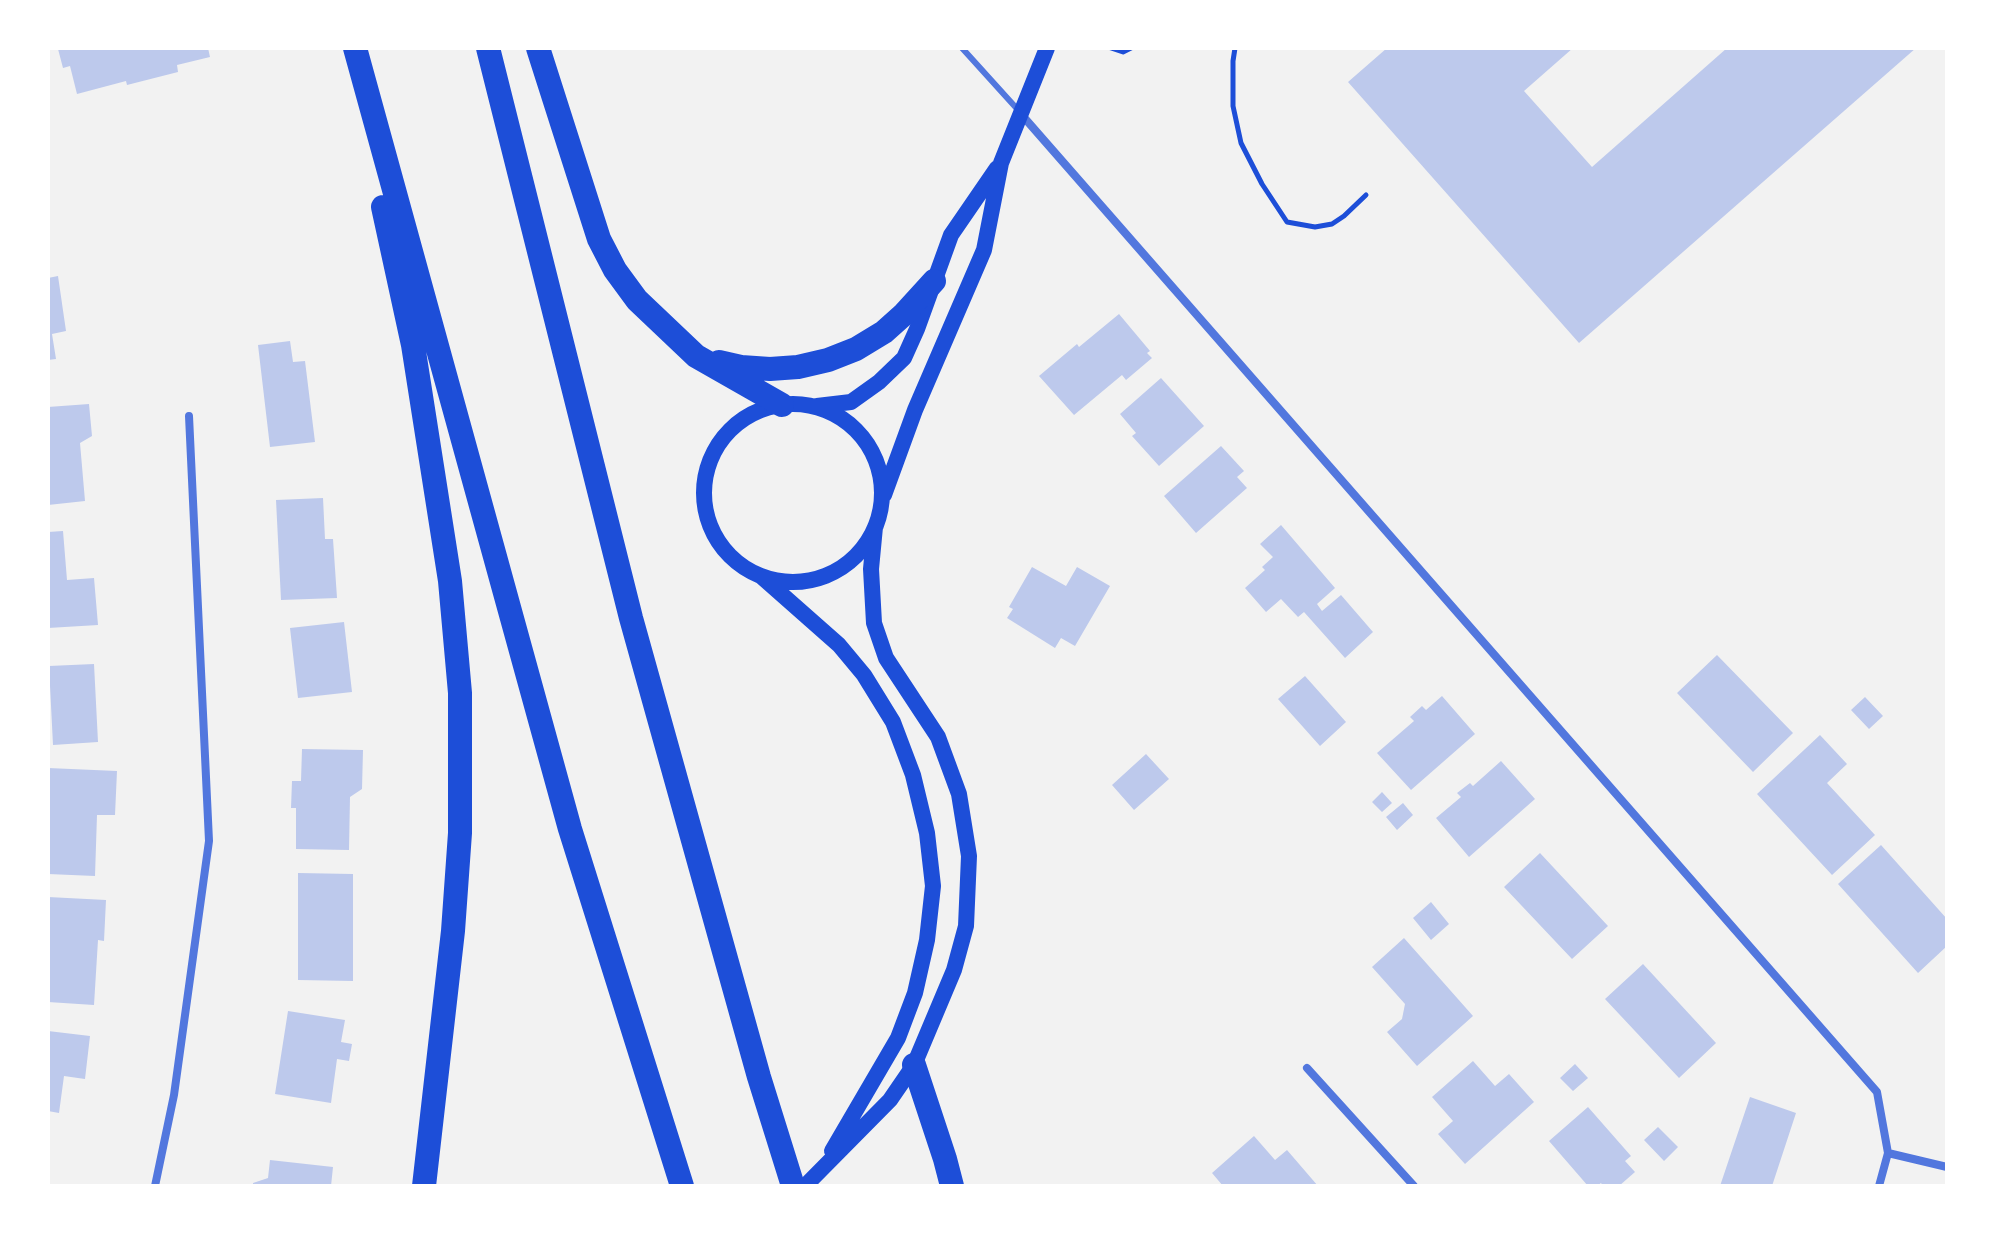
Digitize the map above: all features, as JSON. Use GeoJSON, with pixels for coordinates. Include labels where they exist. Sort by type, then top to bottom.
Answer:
{"type":"FeatureCollection","features":[{"type":"Feature","properties":{"kind":"highway"},"geometry":{"type":"LineString","coordinates":[[348,48],[413,345],[450,581],[460,693],[460,833],[453,931],[424,1186]]}},
{"type":"Feature","properties":{"kind":"highway"},"geometry":{"type":"LineString","coordinates":[[355,48],[570,829],[682,1186]]}},
{"type":"Feature","properties":{"kind":"highway"},"geometry":{"type":"LineString","coordinates":[[488,48],[631,618],[759,1077],[793,1186]]}},
{"type":"Feature","properties":{"kind":"highway"},"geometry":{"type":"LineString","coordinates":[[538,48],[599,239],[615,270],[637,300],[696,356],[782,405]]}},
{"type":"Feature","properties":{"kind":"highway"},"geometry":{"type":"LineString","coordinates":[[696,356],[741,367],[770,369],[828,360],[856,349],[884,332],[934,281]]}},
{"type":"Feature","properties":{"kind":"highway"},"geometry":{"type":"LineString","coordinates":[[914,1065],[952,1186]]}},
{"type":"Feature","properties":{"kind":"main road"},"geometry":{"type":"LineString","coordinates":[[1001,163],[951,235],[904,358],[879,382],[851,402],[782,405],[751,414],[717,446],[705,475],[705,507],[715,537],[735,562],[748,571],[777,582],[808,582],[837,571],[869,541],[915,410],[984,250],[1001,163],[1047,48]]}},
{"type":"Feature","properties":{"kind":"main road"},"geometry":{"type":"LineString","coordinates":[[812,406],[841,419],[865,441],[877,465],[882,500]]}},
{"type":"Feature","properties":{"kind":"main road"},"geometry":{"type":"LineString","coordinates":[[805,1186],[890,1100],[914,1065],[954,970],[966,926],[969,856],[959,794],[938,737],[886,658],[874,623],[871,569],[875,527]]}},
{"type":"Feature","properties":{"kind":"main road"},"geometry":{"type":"LineString","coordinates":[[762,577],[839,645],[864,675],[893,722],[913,775],[927,833],[933,886],[927,940],[915,993],[898,1038],[821,1170]]}},
{"type":"Feature","properties":{"kind":"street"},"geometry":{"type":"LineString","coordinates":[[1021,113],[1877,1092],[1888,1153],[1879,1186]]}},
{"type":"Feature","properties":{"kind":"street"},"geometry":{"type":"LineString","coordinates":[[155,1186],[174,1095],[209,841],[189,416]]}},
{"type":"Feature","properties":{"kind":"street"},"geometry":{"type":"LineString","coordinates":[[1307,1068],[1414,1186]]}},
{"type":"Feature","properties":{"kind":"street"},"geometry":{"type":"LineString","coordinates":[[1888,1153],[1947,1167]]}},
{"type":"Feature","properties":{"kind":"lane"},"geometry":{"type":"LineString","coordinates":[[962,48],[1021,113]]}},
{"type":"Feature","properties":{"kind":"path"},"geometry":{"type":"LineString","coordinates":[[1111,48],[1123,52],[1131,48]]}},
{"type":"Feature","properties":{"kind":"path"},"geometry":{"type":"LineString","coordinates":[[1235,48],[1233,106],[1241,143],[1262,184],[1287,222],[1315,227],[1332,224],[1366,195]]}},
{"type":"Feature","properties":{"kind":"building"},"geometry":{"type":"Polygon","coordinates":[[[208,48],[210,57],[177,65],[178,72],[77,94],[70,66],[63,68],[58,49],[208,48]]]}},
{"type":"Feature","properties":{"kind":"building"},"geometry":{"type":"Polygon","coordinates":[[[1387,48],[1573,48],[1524,91],[1592,167],[1727,48],[1916,48],[1579,343],[1348,82],[1387,48]]]}},
{"type":"Feature","properties":{"kind":"building"},"geometry":{"type":"Polygon","coordinates":[[[58,276],[66,331],[52,334],[56,359],[48,360],[48,278],[58,276]]]}},
{"type":"Feature","properties":{"kind":"building"},"geometry":{"type":"Polygon","coordinates":[[[1119,314],[1150,351],[1147,353],[1152,358],[1126,380],[1122,375],[1074,415],[1039,376],[1119,314]]]}},
{"type":"Feature","properties":{"kind":"building"},"geometry":{"type":"Polygon","coordinates":[[[290,341],[293,362],[305,361],[315,442],[270,447],[258,345],[290,341]]]}},
{"type":"Feature","properties":{"kind":"building"},"geometry":{"type":"Polygon","coordinates":[[[1161,378],[1204,426],[1159,466],[1132,436],[1136,433],[1120,414],[1161,378]]]}},
{"type":"Feature","properties":{"kind":"building"},"geometry":{"type":"Polygon","coordinates":[[[89,404],[92,436],[80,443],[85,501],[48,505],[48,407],[89,404]]]}},
{"type":"Feature","properties":{"kind":"building"},"geometry":{"type":"Polygon","coordinates":[[[1221,446],[1244,471],[1237,477],[1247,488],[1196,533],[1164,496],[1221,446]]]}},
{"type":"Feature","properties":{"kind":"building"},"geometry":{"type":"Polygon","coordinates":[[[323,498],[325,539],[333,539],[337,598],[281,600],[276,500],[323,498]]]}},
{"type":"Feature","properties":{"kind":"building"},"geometry":{"type":"Polygon","coordinates":[[[1281,525],[1335,588],[1317,604],[1322,611],[1341,595],[1373,632],[1345,658],[1304,612],[1298,617],[1281,599],[1266,612],[1245,588],[1265,570],[1262,567],[1273,557],[1260,544],[1281,525]]]}},
{"type":"Feature","properties":{"kind":"building"},"geometry":{"type":"Polygon","coordinates":[[[63,531],[67,580],[94,578],[98,625],[48,628],[48,532],[63,531]]]}},
{"type":"Feature","properties":{"kind":"building"},"geometry":{"type":"Polygon","coordinates":[[[1032,567],[1066,586],[1077,567],[1110,586],[1075,646],[1061,638],[1055,648],[1007,618],[1013,609],[1009,607],[1032,567]]]}},
{"type":"Feature","properties":{"kind":"building"},"geometry":{"type":"Polygon","coordinates":[[[344,622],[352,692],[298,698],[290,628],[344,622]]]}},
{"type":"Feature","properties":{"kind":"building"},"geometry":{"type":"Polygon","coordinates":[[[1717,655],[1793,733],[1753,772],[1677,693],[1717,655]]]}},
{"type":"Feature","properties":{"kind":"building"},"geometry":{"type":"Polygon","coordinates":[[[94,664],[98,742],[53,745],[49,666],[94,664]]]}},
{"type":"Feature","properties":{"kind":"building"},"geometry":{"type":"Polygon","coordinates":[[[1305,676],[1346,722],[1320,746],[1278,699],[1305,676]]]}},
{"type":"Feature","properties":{"kind":"building"},"geometry":{"type":"Polygon","coordinates":[[[1442,696],[1475,734],[1411,790],[1377,753],[1414,721],[1410,717],[1422,706],[1426,710],[1442,696]]]}},
{"type":"Feature","properties":{"kind":"building"},"geometry":{"type":"Polygon","coordinates":[[[1865,697],[1883,716],[1869,729],[1851,710],[1865,697]]]}},
{"type":"Feature","properties":{"kind":"building"},"geometry":{"type":"Polygon","coordinates":[[[1820,735],[1847,764],[1827,783],[1875,835],[1832,875],[1757,794],[1820,735]]]}},
{"type":"Feature","properties":{"kind":"building"},"geometry":{"type":"Polygon","coordinates":[[[302,749],[363,750],[362,789],[350,797],[349,850],[296,849],[296,808],[291,808],[292,781],[301,781],[302,749]]]}},
{"type":"Feature","properties":{"kind":"building"},"geometry":{"type":"Polygon","coordinates":[[[1146,754],[1169,779],[1134,810],[1112,785],[1146,754]]]}},
{"type":"Feature","properties":{"kind":"building"},"geometry":{"type":"Polygon","coordinates":[[[1501,761],[1535,799],[1469,857],[1436,818],[1461,797],[1457,793],[1470,783],[1473,786],[1501,761]]]}},
{"type":"Feature","properties":{"kind":"building"},"geometry":{"type":"Polygon","coordinates":[[[48,768],[117,771],[115,815],[97,815],[95,876],[48,874],[48,768]]]}},
{"type":"Feature","properties":{"kind":"building"},"geometry":{"type":"Polygon","coordinates":[[[1382,792],[1392,803],[1382,812],[1372,802],[1382,792]]]}},
{"type":"Feature","properties":{"kind":"building"},"geometry":{"type":"Polygon","coordinates":[[[1403,803],[1413,815],[1397,830],[1386,817],[1403,803]]]}},
{"type":"Feature","properties":{"kind":"building"},"geometry":{"type":"Polygon","coordinates":[[[1881,845],[1947,919],[1947,946],[1918,973],[1838,884],[1881,845]]]}},
{"type":"Feature","properties":{"kind":"building"},"geometry":{"type":"Polygon","coordinates":[[[1540,853],[1608,926],[1572,959],[1504,887],[1540,853]]]}},
{"type":"Feature","properties":{"kind":"building"},"geometry":{"type":"Polygon","coordinates":[[[298,873],[353,874],[353,981],[298,980],[298,873]]]}},
{"type":"Feature","properties":{"kind":"building"},"geometry":{"type":"Polygon","coordinates":[[[48,897],[106,900],[104,941],[98,940],[94,1005],[48,1002],[48,897]]]}},
{"type":"Feature","properties":{"kind":"building"},"geometry":{"type":"Polygon","coordinates":[[[1431,902],[1449,924],[1431,940],[1413,918],[1431,902]]]}},
{"type":"Feature","properties":{"kind":"building"},"geometry":{"type":"Polygon","coordinates":[[[1404,938],[1473,1016],[1417,1066],[1387,1032],[1402,1019],[1405,1004],[1372,967],[1404,938]]]}},
{"type":"Feature","properties":{"kind":"building"},"geometry":{"type":"Polygon","coordinates":[[[1643,964],[1716,1043],[1679,1078],[1605,999],[1643,964]]]}},
{"type":"Feature","properties":{"kind":"building"},"geometry":{"type":"Polygon","coordinates":[[[288,1011],[345,1020],[341,1042],[352,1044],[349,1061],[337,1059],[331,1103],[275,1094],[288,1011]]]}},
{"type":"Feature","properties":{"kind":"building"},"geometry":{"type":"Polygon","coordinates":[[[48,1031],[90,1036],[85,1079],[64,1076],[59,1113],[48,1111],[48,1031]]]}},
{"type":"Feature","properties":{"kind":"building"},"geometry":{"type":"Polygon","coordinates":[[[1473,1061],[1495,1086],[1509,1074],[1534,1102],[1465,1164],[1438,1134],[1453,1121],[1432,1097],[1473,1061]]]}},
{"type":"Feature","properties":{"kind":"building"},"geometry":{"type":"Polygon","coordinates":[[[1575,1064],[1588,1078],[1573,1091],[1560,1078],[1575,1064]]]}},
{"type":"Feature","properties":{"kind":"building"},"geometry":{"type":"Polygon","coordinates":[[[1750,1097],[1796,1113],[1772,1186],[1720,1186],[1750,1097]]]}},
{"type":"Feature","properties":{"kind":"building"},"geometry":{"type":"Polygon","coordinates":[[[1588,1107],[1631,1156],[1625,1161],[1635,1172],[1619,1186],[1603,1186],[1601,1183],[1588,1186],[1549,1141],[1588,1107]]]}},
{"type":"Feature","properties":{"kind":"building"},"geometry":{"type":"Polygon","coordinates":[[[1658,1127],[1678,1147],[1664,1161],[1644,1140],[1658,1127]]]}},
{"type":"Feature","properties":{"kind":"building"},"geometry":{"type":"Polygon","coordinates":[[[1254,1136],[1275,1160],[1287,1150],[1318,1186],[1223,1186],[1212,1173],[1254,1136]]]}},
{"type":"Feature","properties":{"kind":"building"},"geometry":{"type":"Polygon","coordinates":[[[270,1160],[333,1167],[331,1186],[253,1186],[253,1183],[268,1178],[270,1160]]]}}]}
